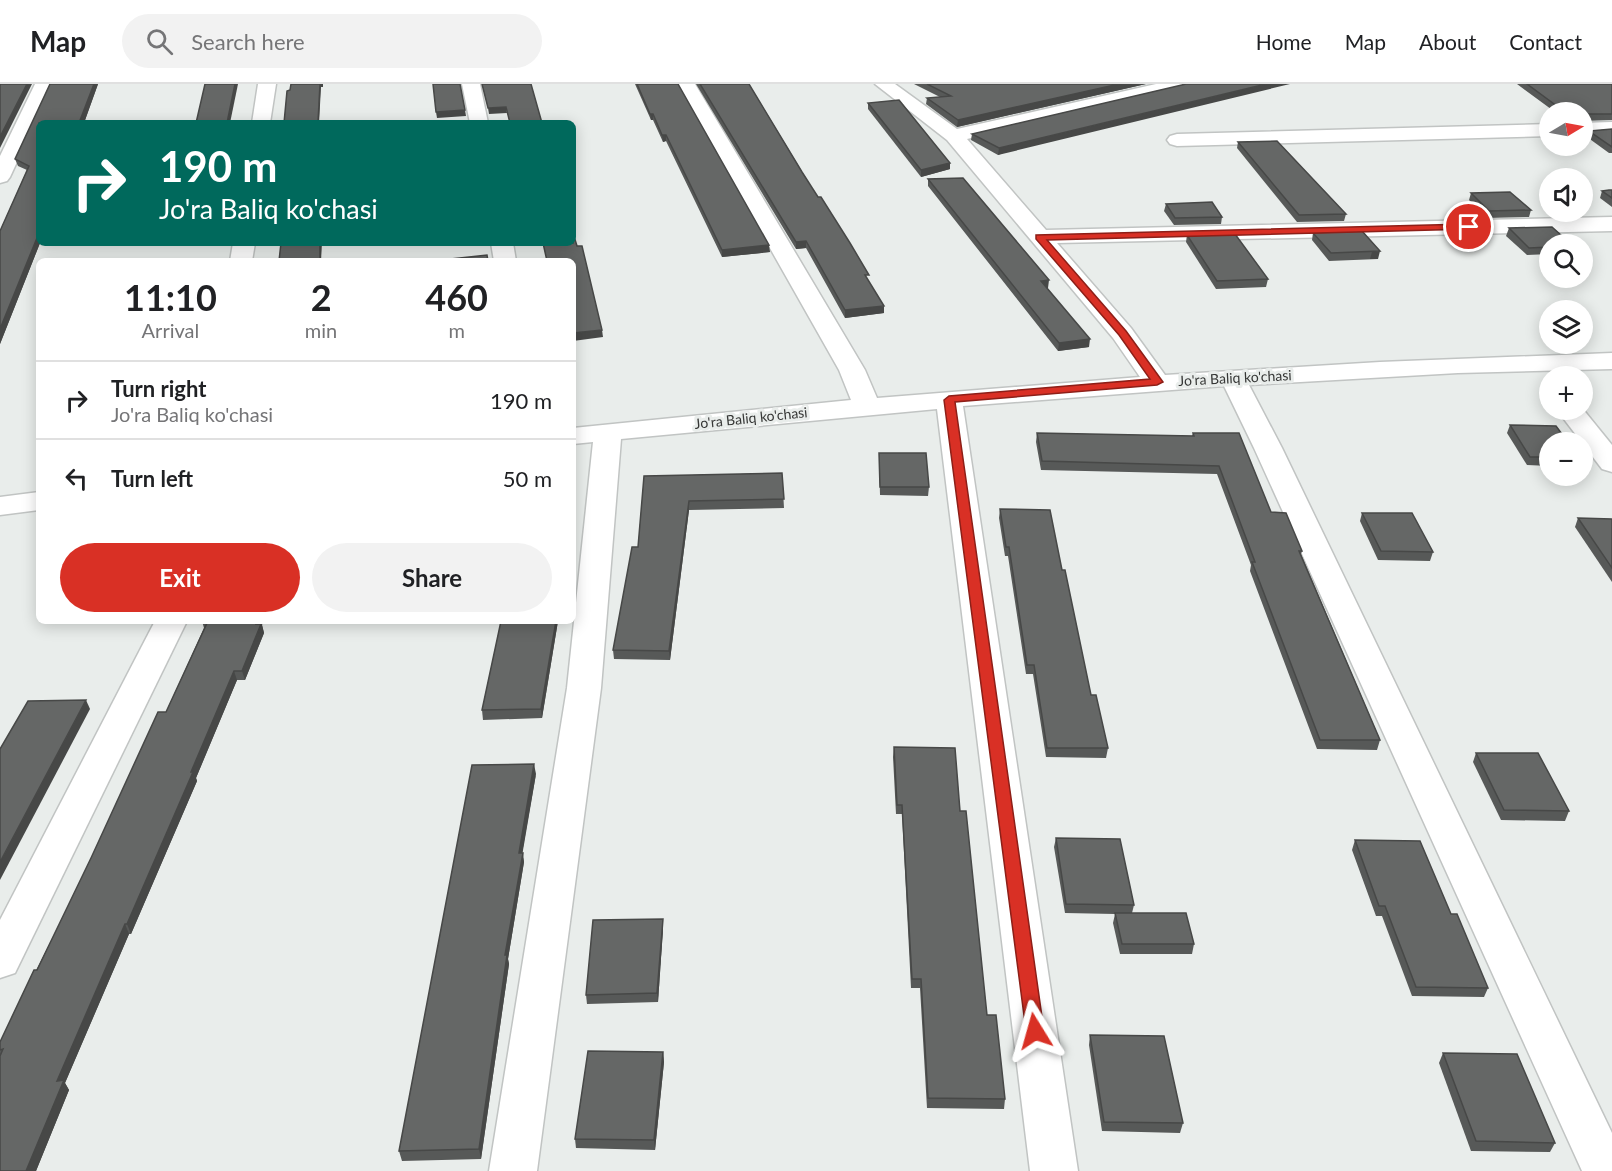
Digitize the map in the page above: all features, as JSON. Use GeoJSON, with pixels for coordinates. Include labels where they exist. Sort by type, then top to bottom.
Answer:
{"type":"FeatureCollection","features":[{"type":"Feature","properties":{"kind":"street"},"geometry":{"type":"LineString","coordinates":[[0,177],[44,84]]}},
{"type":"Feature","properties":{"kind":"street"},"geometry":{"type":"LineString","coordinates":[[261,120],[267,84]]}},
{"type":"Feature","properties":{"kind":"street"},"geometry":{"type":"LineString","coordinates":[[471,84],[478,120]]}},
{"type":"Feature","properties":{"kind":"street"},"geometry":{"type":"LineString","coordinates":[[686,84],[852,370],[867,406]]}},
{"type":"Feature","properties":{"kind":"street"},"geometry":{"type":"LineString","coordinates":[[884,84],[954,136],[1122,333],[1157,382]]}},
{"type":"Feature","properties":{"kind":"street"},"geometry":{"type":"LineString","coordinates":[[954,136],[1179,84]]}},
{"type":"Feature","properties":{"kind":"street"},"geometry":{"type":"LineString","coordinates":[[1593,129],[1612,128]]}},
{"type":"Feature","properties":{"kind":"street"},"geometry":{"type":"LineString","coordinates":[[1177,140],[1539,130]]}},
{"type":"Feature","properties":{"kind":"street"},"geometry":{"type":"LineString","coordinates":[[1040,237],[1612,224]]}},
{"type":"Feature","properties":{"kind":"street","name":"Jo'ra Baliq ko'chasi"},"geometry":{"type":"LineString","coordinates":[[590,434],[867,406],[1157,382],[1532,362],[1612,361]]}},
{"type":"Feature","properties":{"kind":"street"},"geometry":{"type":"LineString","coordinates":[[1532,362],[1539,371]]}},
{"type":"Feature","properties":{"kind":"street"},"geometry":{"type":"LineString","coordinates":[[1232,377],[1268,448],[1606,1171]]}},
{"type":"Feature","properties":{"kind":"street"},"geometry":{"type":"LineString","coordinates":[[949,400],[1054,1171]]}},
{"type":"Feature","properties":{"kind":"street"},"geometry":{"type":"LineString","coordinates":[[1578,420],[1612,463]]}},
{"type":"Feature","properties":{"kind":"street"},"geometry":{"type":"LineString","coordinates":[[513,1171],[584,688],[590,434]]}},
{"type":"Feature","properties":{"kind":"street"},"geometry":{"type":"LineString","coordinates":[[0,506],[36,501]]}},
{"type":"Feature","properties":{"kind":"street"},"geometry":{"type":"LineString","coordinates":[[0,961],[169,624]]}},
{"type":"Feature","properties":{"kind":"building"},"geometry":{"type":"Polygon","coordinates":[[[0,84],[27,84],[0,137],[0,84]]]}},
{"type":"Feature","properties":{"kind":"building"},"geometry":{"type":"Polygon","coordinates":[[[50,84],[94,84],[80,120],[36,120],[36,240],[0,329],[0,231],[29,166],[15,159],[50,84]]]}},
{"type":"Feature","properties":{"kind":"building"},"geometry":{"type":"Polygon","coordinates":[[[205,84],[235,84],[228,120],[197,120],[205,84]]]}},
{"type":"Feature","properties":{"kind":"building"},"geometry":{"type":"Polygon","coordinates":[[[291,84],[320,84],[318,120],[284,120],[287,91],[290,90],[291,84]]]}},
{"type":"Feature","properties":{"kind":"building"},"geometry":{"type":"Polygon","coordinates":[[[433,84],[460,84],[465,110],[436,112],[433,84]]]}},
{"type":"Feature","properties":{"kind":"building"},"geometry":{"type":"Polygon","coordinates":[[[482,84],[531,84],[541,120],[509,120],[506,107],[488,108],[482,84]]]}},
{"type":"Feature","properties":{"kind":"building"},"geometry":{"type":"Polygon","coordinates":[[[637,84],[678,84],[769,245],[722,250],[666,135],[662,135],[653,114],[650,114],[637,84]]]}},
{"type":"Feature","properties":{"kind":"building"},"geometry":{"type":"Polygon","coordinates":[[[700,84],[749,84],[802,172],[850,243],[869,275],[865,275],[884,306],[845,310],[806,241],[796,242],[700,84]]]}},
{"type":"Feature","properties":{"kind":"building"},"geometry":{"type":"Polygon","coordinates":[[[927,84],[1119,84],[958,120],[927,98],[951,96],[927,84]]]}},
{"type":"Feature","properties":{"kind":"building"},"geometry":{"type":"Polygon","coordinates":[[[1186,84],[1266,84],[999,148],[972,134],[1186,84]]]}},
{"type":"Feature","properties":{"kind":"building"},"geometry":{"type":"Polygon","coordinates":[[[1527,84],[1612,84],[1612,114],[1593,114],[1593,102],[1551,102],[1527,84]]]}},
{"type":"Feature","properties":{"kind":"building"},"geometry":{"type":"Polygon","coordinates":[[[899,100],[950,163],[921,170],[868,103],[899,100]]]}},
{"type":"Feature","properties":{"kind":"building"},"geometry":{"type":"Polygon","coordinates":[[[1612,129],[1612,147],[1593,134],[1593,131],[1612,129]]]}},
{"type":"Feature","properties":{"kind":"building"},"geometry":{"type":"Polygon","coordinates":[[[1277,141],[1346,214],[1299,215],[1238,142],[1277,141]]]}},
{"type":"Feature","properties":{"kind":"building"},"geometry":{"type":"Polygon","coordinates":[[[963,178],[1049,280],[1041,281],[1090,339],[1059,343],[928,179],[963,178]]]}},
{"type":"Feature","properties":{"kind":"building"},"geometry":{"type":"Polygon","coordinates":[[[1609,190],[1612,190],[1612,198],[1602,191],[1609,190]]]}},
{"type":"Feature","properties":{"kind":"building"},"geometry":{"type":"Polygon","coordinates":[[[1510,192],[1531,210],[1489,211],[1471,193],[1510,192]]]}},
{"type":"Feature","properties":{"kind":"building"},"geometry":{"type":"Polygon","coordinates":[[[1212,202],[1222,217],[1175,218],[1166,204],[1212,202]]]}},
{"type":"Feature","properties":{"kind":"building"},"geometry":{"type":"Polygon","coordinates":[[[1552,227],[1560,234],[1539,234],[1539,248],[1529,248],[1509,228],[1552,227]]]}},
{"type":"Feature","properties":{"kind":"building"},"geometry":{"type":"Polygon","coordinates":[[[1362,231],[1380,251],[1331,253],[1313,233],[1362,231]]]}},
{"type":"Feature","properties":{"kind":"building"},"geometry":{"type":"Polygon","coordinates":[[[1235,234],[1268,279],[1217,281],[1187,235],[1235,234]]]}},
{"type":"Feature","properties":{"kind":"building"},"geometry":{"type":"Polygon","coordinates":[[[576,243],[577,246],[582,246],[602,330],[576,333],[576,258],[546,258],[544,246],[576,246],[576,243]]]}},
{"type":"Feature","properties":{"kind":"building"},"geometry":{"type":"Polygon","coordinates":[[[281,246],[320,246],[320,258],[279,258],[281,246]]]}},
{"type":"Feature","properties":{"kind":"building"},"geometry":{"type":"Polygon","coordinates":[[[487,255],[488,258],[460,258],[487,255]]]}},
{"type":"Feature","properties":{"kind":"building"},"geometry":{"type":"Polygon","coordinates":[[[1510,425],[1556,426],[1560,432],[1539,432],[1539,457],[1530,457],[1510,425]]]}},
{"type":"Feature","properties":{"kind":"building"},"geometry":{"type":"Polygon","coordinates":[[[1037,433],[1194,436],[1193,433],[1239,433],[1271,512],[1286,513],[1302,551],[1299,551],[1380,740],[1320,740],[1252,562],[1255,562],[1219,466],[1042,461],[1037,433]]]}},
{"type":"Feature","properties":{"kind":"building"},"geometry":{"type":"Polygon","coordinates":[[[879,453],[926,453],[929,487],[880,487],[879,453]]]}},
{"type":"Feature","properties":{"kind":"building"},"geometry":{"type":"Polygon","coordinates":[[[782,473],[784,499],[689,501],[669,651],[613,650],[632,547],[638,547],[644,476],[782,473]]]}},
{"type":"Feature","properties":{"kind":"building"},"geometry":{"type":"Polygon","coordinates":[[[1000,509],[1050,510],[1091,695],[1096,695],[1108,748],[1047,748],[1034,665],[1027,665],[1009,547],[1006,547],[1000,509]]]}},
{"type":"Feature","properties":{"kind":"building"},"geometry":{"type":"Polygon","coordinates":[[[1362,513],[1412,513],[1433,552],[1381,551],[1362,513]]]}},
{"type":"Feature","properties":{"kind":"building"},"geometry":{"type":"Polygon","coordinates":[[[1578,518],[1612,519],[1612,568],[1578,518]]]}},
{"type":"Feature","properties":{"kind":"building"},"geometry":{"type":"Polygon","coordinates":[[[207,624],[261,624],[242,671],[234,671],[191,772],[193,772],[57,1081],[64,1080],[26,1171],[0,1171],[0,1056],[3,1049],[0,1050],[0,1042],[91,858],[158,712],[166,712],[207,624]]]}},
{"type":"Feature","properties":{"kind":"building"},"geometry":{"type":"Polygon","coordinates":[[[500,624],[555,624],[541,709],[482,710],[500,624]]]}},
{"type":"Feature","properties":{"kind":"building"},"geometry":{"type":"Polygon","coordinates":[[[86,700],[0,862],[0,749],[28,701],[86,700]]]}},
{"type":"Feature","properties":{"kind":"building"},"geometry":{"type":"Polygon","coordinates":[[[894,747],[955,748],[960,811],[966,811],[987,1015],[996,1015],[1005,1099],[928,1098],[921,979],[912,979],[902,805],[897,805],[894,747]]]}},
{"type":"Feature","properties":{"kind":"building"},"geometry":{"type":"Polygon","coordinates":[[[1476,753],[1538,753],[1569,811],[1504,810],[1476,753]]]}},
{"type":"Feature","properties":{"kind":"building"},"geometry":{"type":"Polygon","coordinates":[[[534,764],[519,853],[523,853],[505,955],[507,955],[479,1149],[399,1151],[472,765],[534,764]]]}},
{"type":"Feature","properties":{"kind":"building"},"geometry":{"type":"Polygon","coordinates":[[[1056,838],[1120,839],[1134,905],[1066,904],[1056,838]]]}},
{"type":"Feature","properties":{"kind":"building"},"geometry":{"type":"Polygon","coordinates":[[[1355,840],[1420,841],[1451,914],[1457,914],[1488,988],[1416,987],[1385,906],[1379,906],[1355,840]]]}},
{"type":"Feature","properties":{"kind":"building"},"geometry":{"type":"Polygon","coordinates":[[[1115,913],[1186,913],[1194,944],[1122,944],[1115,913]]]}},
{"type":"Feature","properties":{"kind":"building"},"geometry":{"type":"Polygon","coordinates":[[[663,919],[657,993],[586,995],[593,920],[663,919]]]}},
{"type":"Feature","properties":{"kind":"building"},"geometry":{"type":"Polygon","coordinates":[[[1090,1035],[1164,1036],[1183,1123],[1104,1122],[1090,1035]]]}},
{"type":"Feature","properties":{"kind":"building"},"geometry":{"type":"Polygon","coordinates":[[[588,1051],[663,1052],[654,1140],[575,1139],[588,1051]]]}},
{"type":"Feature","properties":{"kind":"building"},"geometry":{"type":"Polygon","coordinates":[[[1443,1053],[1517,1054],[1555,1143],[1476,1141],[1443,1053]]]}},
{"type":"Feature","properties":{"kind":"route"},"geometry":{"type":"LineString","coordinates":[[1035,1031],[949,400],[1157,382],[1122,333],[1040,237],[1469,227]]}}]}
